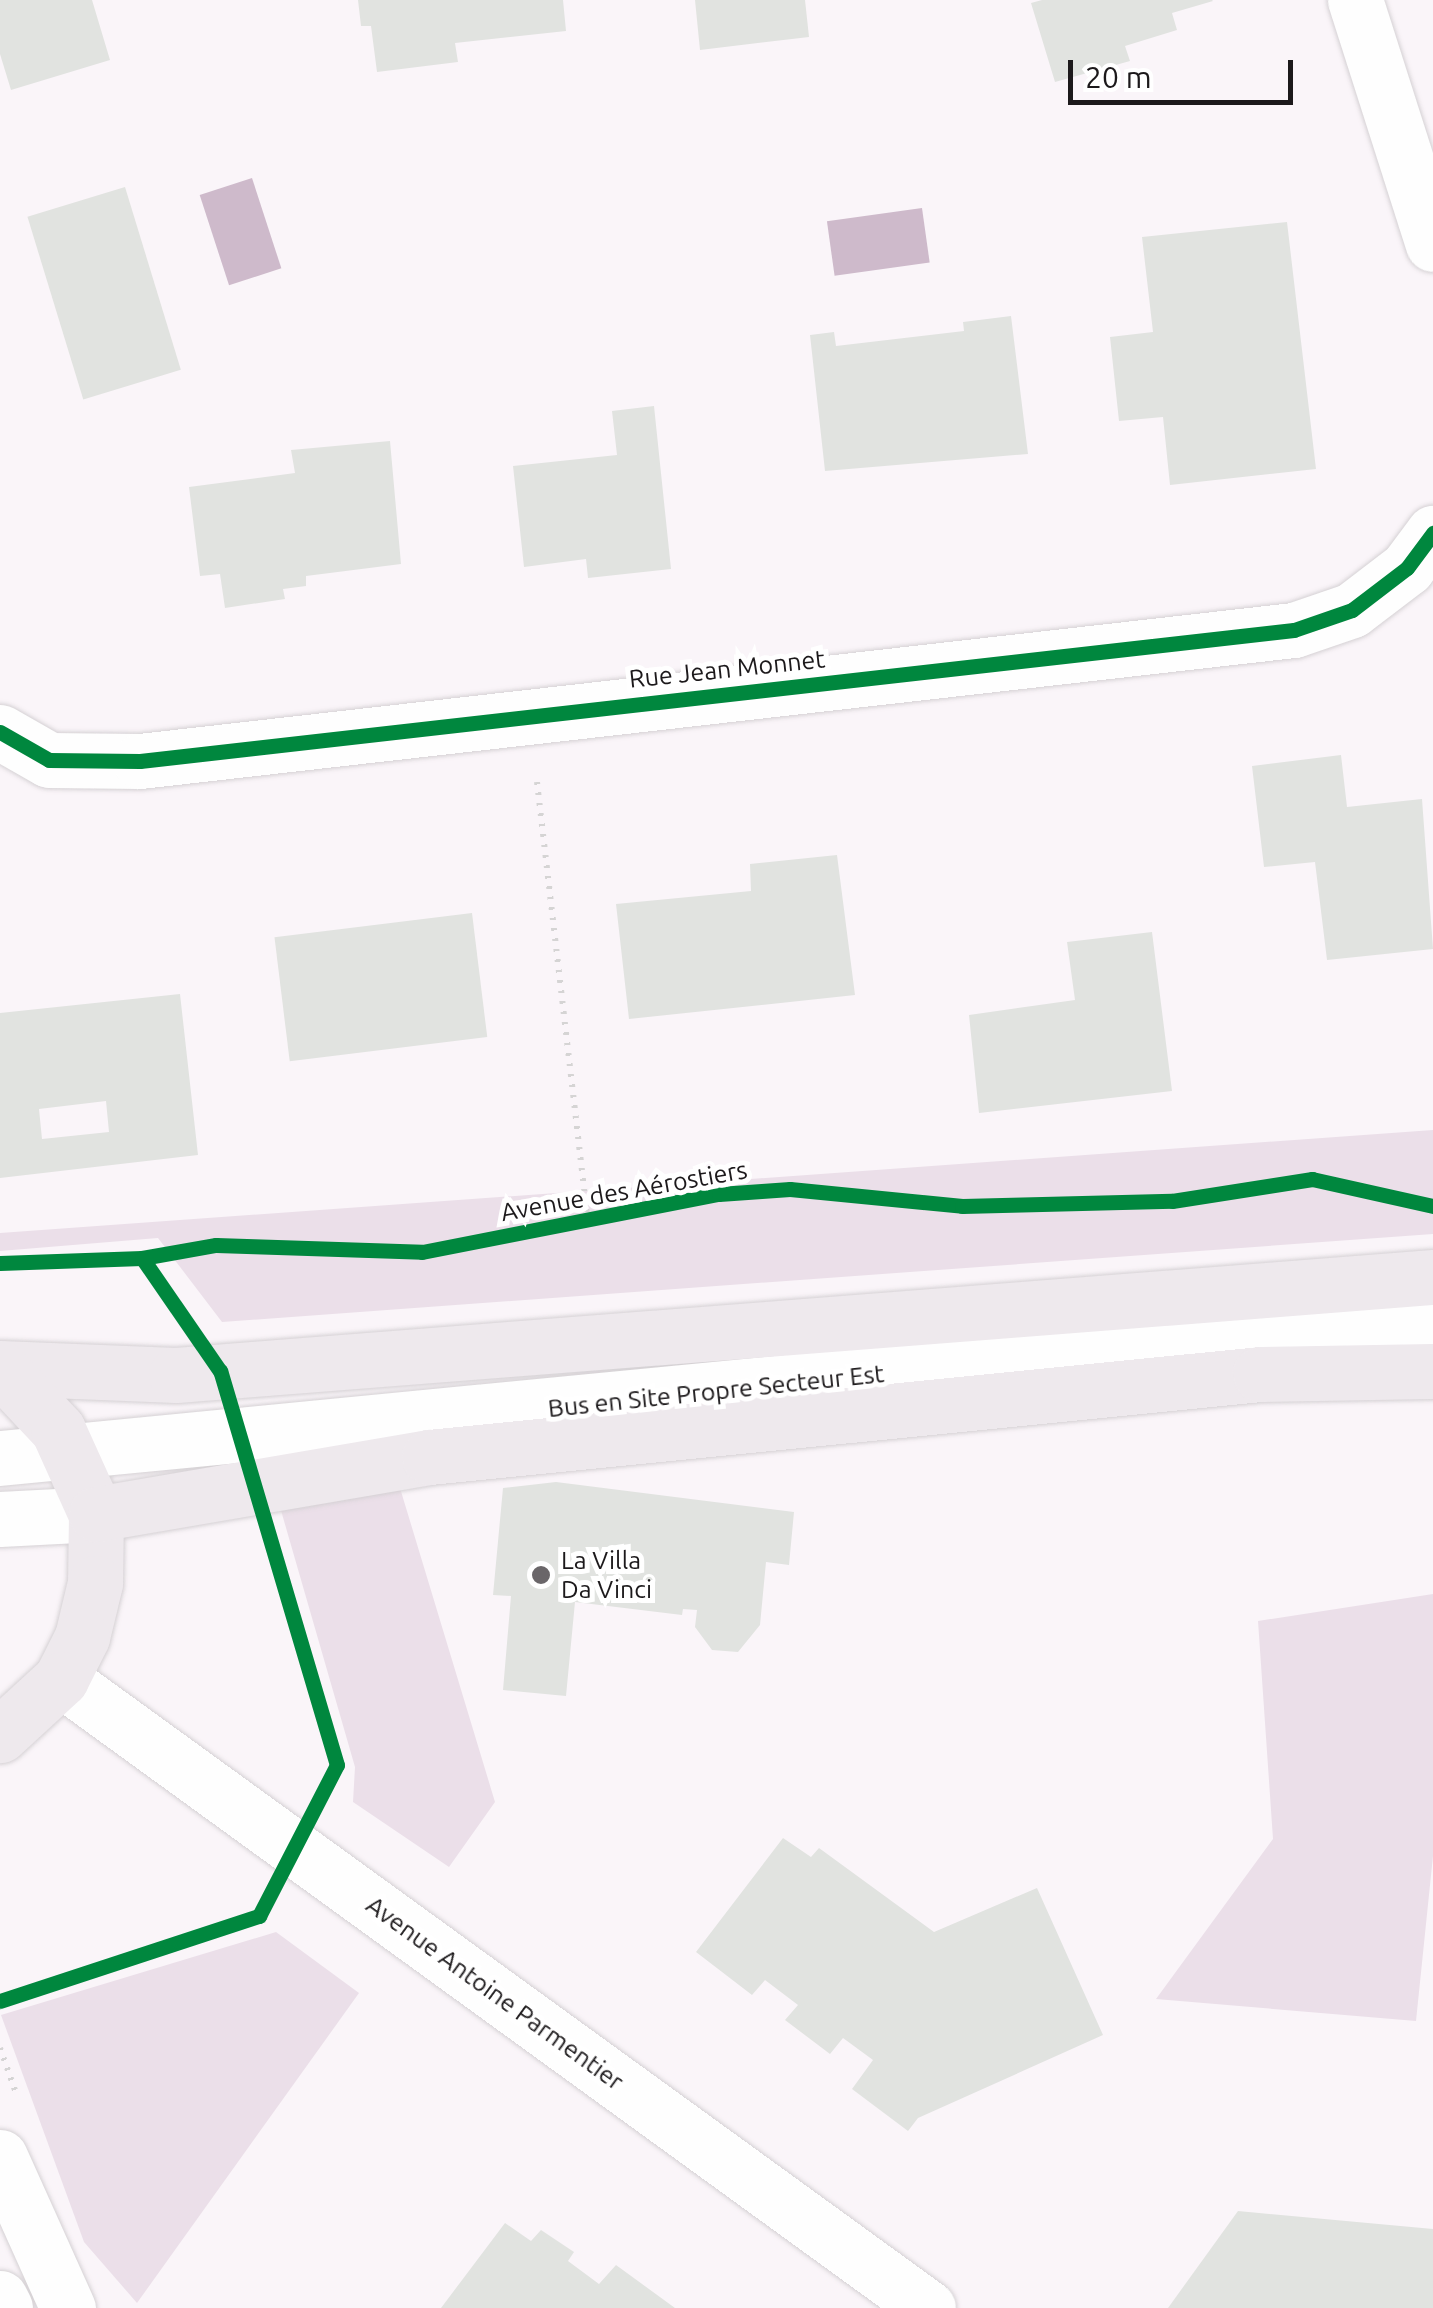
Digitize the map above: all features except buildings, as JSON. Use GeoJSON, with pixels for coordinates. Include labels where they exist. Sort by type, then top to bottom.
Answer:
{"type":"FeatureCollection","features":[{"type":"Feature","properties":{"kind":"main road"},"geometry":{"type":"LineString","coordinates":[[0,1368],[176,1375],[1433,1277]]}},
{"type":"Feature","properties":{"kind":"main road"},"geometry":{"type":"LineString","coordinates":[[0,1368],[36,1400],[70,1456],[96,1514],[95,1584],[82,1637],[61,1679],[0,1735]]}},
{"type":"Feature","properties":{"kind":"main road"},"geometry":{"type":"LineString","coordinates":[[96,1514],[429,1457],[1260,1374],[1433,1371]]}},
{"type":"Feature","properties":{"kind":"street"},"geometry":{"type":"LineString","coordinates":[[1355,0],[1433,244]]}},
{"type":"Feature","properties":{"kind":"street","name":"Rue Jean Monnet"},"geometry":{"type":"LineString","coordinates":[[0,732],[49,760],[140,761],[1294,630],[1352,610],[1407,568],[1433,534]]}},
{"type":"Feature","properties":{"kind":"street","name":"Bus en Site Propre Secteur Est"},"geometry":{"type":"LineString","coordinates":[[0,1458],[70,1456],[1284,1334],[1433,1332]]}},
{"type":"Feature","properties":{"kind":"street"},"geometry":{"type":"LineString","coordinates":[[0,1518],[96,1514]]}},
{"type":"Feature","properties":{"kind":"street","name":"Avenue Antoine Parmentier"},"geometry":{"type":"LineString","coordinates":[[61,1679],[928,2308]]}},
{"type":"Feature","properties":{"kind":"street"},"geometry":{"type":"LineString","coordinates":[[0,2156],[68,2308]]}},
{"type":"Feature","properties":{"kind":"street"},"geometry":{"type":"LineString","coordinates":[[0,2298],[4,2308]]}},
{"type":"Feature","properties":{"kind":"path"},"geometry":{"type":"LineString","coordinates":[[530,716],[588,1222]]}},
{"type":"Feature","properties":{"kind":"shaded area"},"geometry":{"type":"Polygon","coordinates":[[[252,178],[281,268],[229,285],[200,195],[252,178]]]}},
{"type":"Feature","properties":{"kind":"shaded area"},"geometry":{"type":"Polygon","coordinates":[[[922,208],[930,262],[835,276],[827,221],[922,208]]]}},
{"type":"Feature","properties":{"kind":"shaded area"},"geometry":{"type":"Polygon","coordinates":[[[1433,1130],[1433,1234],[222,1322],[158,1238],[0,1251],[0,1233],[1433,1130]]]}},
{"type":"Feature","properties":{"kind":"shaded area"},"geometry":{"type":"Polygon","coordinates":[[[400,1488],[495,1802],[449,1867],[353,1802],[355,1767],[280,1507],[400,1488]]]}},
{"type":"Feature","properties":{"kind":"shaded area"},"geometry":{"type":"Polygon","coordinates":[[[1433,1594],[1433,1856],[1416,2021],[1156,1999],[1273,1839],[1258,1621],[1433,1594]]]}},
{"type":"Feature","properties":{"kind":"shaded area"},"geometry":{"type":"Polygon","coordinates":[[[276,1932],[359,1993],[137,2303],[84,2242],[1,2015],[276,1932]]]}},
{"type":"Feature","properties":{"kind":"cycle path"},"geometry":{"type":"LineString","coordinates":[[0,732],[49,760],[140,761],[1294,630],[1352,610],[1407,568],[1433,533]]}},
{"type":"Feature","properties":{"kind":"cycle path","name":"Avenue des Aérostiers"},"geometry":{"type":"LineString","coordinates":[[0,1263],[142,1258],[216,1245],[422,1252],[719,1194],[790,1189],[962,1206],[1172,1201],[1312,1179],[1433,1206]]}},
{"type":"Feature","properties":{"kind":"cycle path"},"geometry":{"type":"LineString","coordinates":[[0,2001],[259,1916],[337,1765],[220,1371],[142,1258]]}},
{"type":"Feature","properties":{"kind":"place","name":"La Villa Da Vinci"},"geometry":{"type":"Point","coordinates":[541,1575]}}]}
